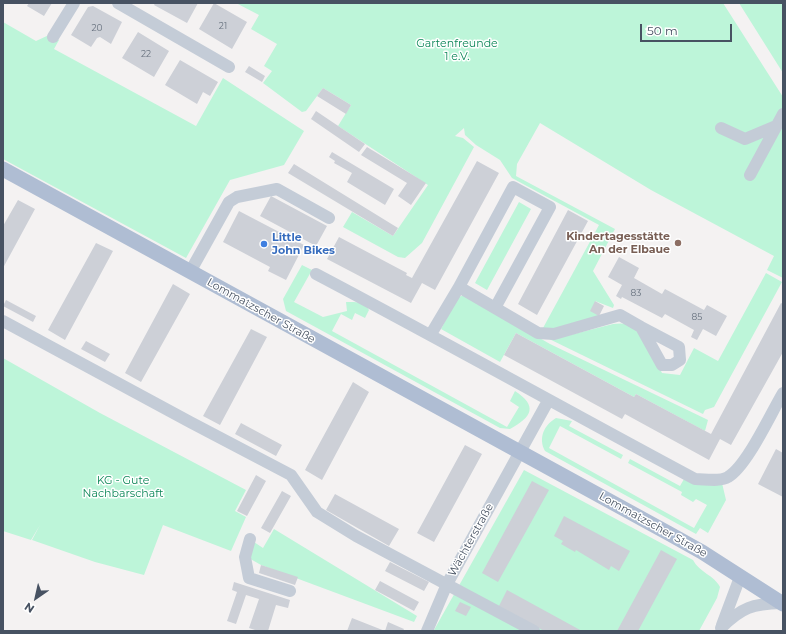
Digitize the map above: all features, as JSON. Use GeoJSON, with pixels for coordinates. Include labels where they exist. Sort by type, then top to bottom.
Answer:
{"type":"FeatureCollection","features":[{"type":"Feature","properties":{"kind":"main road","name":"Lommatzscher Straße"},"geometry":{"type":"LineString","coordinates":[[3,169],[702,552],[782,604]]}},
{"type":"Feature","properties":{"kind":"street"},"geometry":{"type":"LineString","coordinates":[[53,37],[74,3]]}},
{"type":"Feature","properties":{"kind":"street"},"geometry":{"type":"LineString","coordinates":[[118,3],[229,67]]}},
{"type":"Feature","properties":{"kind":"street"},"geometry":{"type":"LineString","coordinates":[[750,175],[783,114]]}},
{"type":"Feature","properties":{"kind":"street"},"geometry":{"type":"LineString","coordinates":[[720,128],[745,139],[776,126]]}},
{"type":"Feature","properties":{"kind":"street"},"geometry":{"type":"LineString","coordinates":[[430,334],[458,287],[513,187],[550,207],[495,308]]}},
{"type":"Feature","properties":{"kind":"street"},"geometry":{"type":"LineString","coordinates":[[190,272],[229,202],[237,198],[277,189],[329,218]]}},
{"type":"Feature","properties":{"kind":"street"},"geometry":{"type":"LineString","coordinates":[[316,274],[430,334],[548,401],[695,479],[712,480],[727,478],[740,468],[783,393]]}},
{"type":"Feature","properties":{"kind":"street"},"geometry":{"type":"LineString","coordinates":[[458,287],[538,332],[554,334],[620,315],[641,327]]}},
{"type":"Feature","properties":{"kind":"street"},"geometry":{"type":"LineString","coordinates":[[3,321],[291,475],[317,512],[356,536],[534,631]]}},
{"type":"Feature","properties":{"kind":"street"},"geometry":{"type":"LineString","coordinates":[[519,452],[548,401]]}},
{"type":"Feature","properties":{"kind":"street","name":"Wächterstraße"},"geometry":{"type":"LineString","coordinates":[[427,631],[447,584],[519,452]]}},
{"type":"Feature","properties":{"kind":"street"},"geometry":{"type":"LineString","coordinates":[[250,539],[245,557],[249,578],[290,591]]}},
{"type":"Feature","properties":{"kind":"street"},"geometry":{"type":"LineString","coordinates":[[720,629],[740,577]]}},
{"type":"Feature","properties":{"kind":"street"},"geometry":{"type":"LineString","coordinates":[[720,629],[743,609],[762,604],[782,604]]}},
{"type":"Feature","properties":{"kind":"green space","name":"Gartenfreunde 1 e.V."},"geometry":{"type":"Polygon","coordinates":[[[236,3],[723,3],[783,97],[783,278],[767,270],[774,256],[651,190],[540,123],[517,164],[516,176],[615,229],[593,271],[614,305],[613,308],[595,301],[599,316],[554,329],[543,328],[599,225],[512,178],[500,160],[476,145],[465,135],[464,128],[455,136],[463,138],[474,147],[422,243],[405,258],[398,257],[343,227],[352,212],[393,236],[428,185],[338,126],[351,105],[323,88],[306,111],[302,112],[263,83],[272,71],[264,66],[277,44],[251,29],[259,15],[236,3]]]}},
{"type":"Feature","properties":{"kind":"green space"},"geometry":{"type":"Polygon","coordinates":[[[739,3],[783,3],[783,73],[739,3]]]}},
{"type":"Feature","properties":{"kind":"green space"},"geometry":{"type":"Polygon","coordinates":[[[3,22],[36,41],[49,35],[59,40],[54,49],[196,126],[223,78],[304,131],[284,165],[230,180],[186,258],[3,159],[3,22]]]}},
{"type":"Feature","properties":{"kind":"green space"},"geometry":{"type":"Polygon","coordinates":[[[519,202],[531,209],[487,290],[475,283],[519,202]]]}},
{"type":"Feature","properties":{"kind":"green space"},"geometry":{"type":"Polygon","coordinates":[[[302,265],[312,270],[294,302],[323,317],[347,311],[346,302],[356,302],[365,305],[369,310],[365,318],[355,313],[352,320],[341,314],[332,331],[507,427],[519,407],[510,401],[515,391],[522,396],[529,406],[527,416],[510,429],[500,428],[286,311],[283,299],[302,265]]]}},
{"type":"Feature","properties":{"kind":"green space"},"geometry":{"type":"Polygon","coordinates":[[[766,273],[782,282],[714,407],[705,410],[703,414],[541,335],[562,337],[613,324],[632,325],[647,341],[662,373],[680,375],[694,348],[718,361],[766,273]]]}},
{"type":"Feature","properties":{"kind":"green space"},"geometry":{"type":"Polygon","coordinates":[[[465,295],[550,344],[708,420],[705,431],[636,394],[634,397],[516,333],[500,362],[441,329],[458,297],[465,295]]]}},
{"type":"Feature","properties":{"kind":"green space","name":"KG - Gute Nachbarschaft"},"geometry":{"type":"Polygon","coordinates":[[[3,358],[100,413],[246,490],[235,511],[246,517],[231,551],[163,525],[144,575],[95,562],[32,540],[40,525],[31,540],[3,531],[3,358]]]}},
{"type":"Feature","properties":{"kind":"green space"},"geometry":{"type":"Polygon","coordinates":[[[556,418],[572,421],[569,426],[623,455],[621,459],[560,426],[549,448],[694,528],[707,505],[696,499],[693,502],[681,495],[682,492],[628,463],[630,459],[680,486],[684,479],[722,483],[726,500],[708,533],[700,528],[696,534],[545,451],[542,441],[543,432],[548,424],[556,418]]]}},
{"type":"Feature","properties":{"kind":"green space"},"geometry":{"type":"Polygon","coordinates":[[[524,470],[693,560],[699,568],[720,587],[717,598],[699,631],[434,630],[524,470]]]}},
{"type":"Feature","properties":{"kind":"green space"},"geometry":{"type":"Polygon","coordinates":[[[274,529],[417,616],[414,622],[261,565],[247,557],[254,542],[263,548],[274,529]]]}},
{"type":"Feature","properties":{"kind":"building"},"geometry":{"type":"Polygon","coordinates":[[[29,3],[52,3],[44,16],[27,6],[29,3]]]}},
{"type":"Feature","properties":{"kind":"building"},"geometry":{"type":"Polygon","coordinates":[[[155,3],[198,3],[187,23],[154,5],[155,3]]]}},
{"type":"Feature","properties":{"kind":"building"},"geometry":{"type":"Polygon","coordinates":[[[214,3],[247,22],[232,49],[199,29],[214,3]]]}},
{"type":"Feature","properties":{"kind":"building"},"geometry":{"type":"Polygon","coordinates":[[[93,6],[122,22],[111,44],[100,37],[97,38],[91,47],[71,35],[88,7],[93,6]]]}},
{"type":"Feature","properties":{"kind":"building"},"geometry":{"type":"Polygon","coordinates":[[[138,32],[169,51],[154,77],[122,58],[138,32]]]}},
{"type":"Feature","properties":{"kind":"building"},"geometry":{"type":"Polygon","coordinates":[[[180,60],[218,82],[210,96],[203,92],[197,104],[165,85],[180,60]]]}},
{"type":"Feature","properties":{"kind":"building"},"geometry":{"type":"Polygon","coordinates":[[[249,66],[265,76],[262,82],[245,72],[249,66]]]}},
{"type":"Feature","properties":{"kind":"building"},"geometry":{"type":"Polygon","coordinates":[[[323,88],[351,105],[346,114],[317,96],[323,88]]]}},
{"type":"Feature","properties":{"kind":"building"},"geometry":{"type":"Polygon","coordinates":[[[316,111],[365,144],[359,152],[311,119],[316,111]]]}},
{"type":"Feature","properties":{"kind":"building"},"geometry":{"type":"Polygon","coordinates":[[[367,147],[426,183],[411,205],[398,196],[407,183],[361,155],[367,147]]]}},
{"type":"Feature","properties":{"kind":"building"},"geometry":{"type":"Polygon","coordinates":[[[332,152],[394,189],[385,205],[347,182],[352,173],[334,163],[335,161],[329,157],[332,152]]]}},
{"type":"Feature","properties":{"kind":"building"},"geometry":{"type":"Polygon","coordinates":[[[477,161],[499,173],[435,290],[422,283],[411,303],[327,259],[339,237],[407,273],[406,275],[412,278],[477,161]]]}},
{"type":"Feature","properties":{"kind":"building"},"geometry":{"type":"Polygon","coordinates":[[[294,164],[398,228],[393,236],[288,173],[294,164]]]}},
{"type":"Feature","properties":{"kind":"building"},"geometry":{"type":"Polygon","coordinates":[[[271,196],[327,226],[316,246],[260,216],[271,196]]]}},
{"type":"Feature","properties":{"kind":"building"},"geometry":{"type":"Polygon","coordinates":[[[18,200],[35,209],[3,268],[3,226],[18,200]]]}},
{"type":"Feature","properties":{"kind":"building"},"geometry":{"type":"Polygon","coordinates":[[[568,210],[588,221],[537,315],[518,304],[568,210]]]}},
{"type":"Feature","properties":{"kind":"building"},"geometry":{"type":"Polygon","coordinates":[[[239,211],[304,245],[286,280],[268,271],[270,267],[223,242],[239,211]]]}},
{"type":"Feature","properties":{"kind":"building"},"geometry":{"type":"Polygon","coordinates":[[[96,243],[113,251],[65,340],[48,330],[96,243]]]}},
{"type":"Feature","properties":{"kind":"building"},"geometry":{"type":"Polygon","coordinates":[[[619,257],[639,268],[634,278],[662,294],[665,289],[704,310],[707,305],[727,316],[716,336],[703,329],[697,340],[691,337],[694,330],[665,314],[662,318],[622,297],[621,299],[616,296],[622,285],[608,277],[619,257]]]}},
{"type":"Feature","properties":{"kind":"building"},"geometry":{"type":"Polygon","coordinates":[[[173,284],[190,294],[141,382],[125,373],[173,284]]]}},
{"type":"Feature","properties":{"kind":"building"},"geometry":{"type":"Polygon","coordinates":[[[6,300],[36,316],[33,322],[3,306],[6,300]]]}},
{"type":"Feature","properties":{"kind":"building"},"geometry":{"type":"Polygon","coordinates":[[[595,301],[604,306],[599,316],[590,311],[595,301]]]}},
{"type":"Feature","properties":{"kind":"building"},"geometry":{"type":"Polygon","coordinates":[[[781,303],[783,304],[783,352],[731,445],[720,439],[709,460],[625,414],[622,419],[504,355],[516,333],[634,397],[636,394],[711,434],[781,303]]]}},
{"type":"Feature","properties":{"kind":"building"},"geometry":{"type":"Polygon","coordinates":[[[251,329],[267,337],[220,425],[203,416],[251,329]]]}},
{"type":"Feature","properties":{"kind":"building"},"geometry":{"type":"Polygon","coordinates":[[[86,341],[110,354],[105,362],[81,349],[86,341]]]}},
{"type":"Feature","properties":{"kind":"building"},"geometry":{"type":"Polygon","coordinates":[[[353,382],[369,392],[322,480],[305,470],[353,382]]]}},
{"type":"Feature","properties":{"kind":"building"},"geometry":{"type":"Polygon","coordinates":[[[241,423],[282,445],[276,456],[235,434],[241,423]]]}},
{"type":"Feature","properties":{"kind":"building"},"geometry":{"type":"Polygon","coordinates":[[[465,445],[482,454],[434,542],[417,533],[465,445]]]}},
{"type":"Feature","properties":{"kind":"building"},"geometry":{"type":"Polygon","coordinates":[[[776,449],[783,453],[783,497],[758,484],[776,449]]]}},
{"type":"Feature","properties":{"kind":"building"},"geometry":{"type":"Polygon","coordinates":[[[256,475],[266,481],[247,516],[237,511],[256,475]]]}},
{"type":"Feature","properties":{"kind":"building"},"geometry":{"type":"Polygon","coordinates":[[[532,481],[549,490],[498,582],[482,573],[532,481]]]}},
{"type":"Feature","properties":{"kind":"building"},"geometry":{"type":"Polygon","coordinates":[[[282,491],[291,496],[270,533],[261,528],[282,491]]]}},
{"type":"Feature","properties":{"kind":"building"},"geometry":{"type":"Polygon","coordinates":[[[335,494],[399,529],[389,546],[326,510],[335,494]]]}},
{"type":"Feature","properties":{"kind":"building"},"geometry":{"type":"Polygon","coordinates":[[[564,516],[630,551],[619,571],[611,566],[609,570],[576,550],[575,552],[561,544],[563,541],[554,536],[564,516]]]}},
{"type":"Feature","properties":{"kind":"building"},"geometry":{"type":"Polygon","coordinates":[[[661,550],[677,559],[638,631],[617,631],[661,550]]]}},
{"type":"Feature","properties":{"kind":"building"},"geometry":{"type":"Polygon","coordinates":[[[390,562],[429,582],[424,591],[385,571],[390,562]]]}},
{"type":"Feature","properties":{"kind":"building"},"geometry":{"type":"Polygon","coordinates":[[[261,565],[298,577],[295,585],[259,573],[261,565]]]}},
{"type":"Feature","properties":{"kind":"building"},"geometry":{"type":"Polygon","coordinates":[[[380,581],[419,602],[414,611],[375,590],[380,581]]]}},
{"type":"Feature","properties":{"kind":"building"},"geometry":{"type":"Polygon","coordinates":[[[234,582],[290,600],[288,608],[276,605],[268,631],[258,631],[249,628],[259,599],[246,595],[236,624],[227,621],[237,592],[232,590],[234,582]]]}},
{"type":"Feature","properties":{"kind":"building"},"geometry":{"type":"Polygon","coordinates":[[[507,590],[582,631],[544,631],[499,606],[507,590]]]}},
{"type":"Feature","properties":{"kind":"building"},"geometry":{"type":"Polygon","coordinates":[[[460,602],[471,607],[466,616],[455,611],[460,602]]]}},
{"type":"Feature","properties":{"kind":"building"},"geometry":{"type":"Polygon","coordinates":[[[352,618],[385,631],[347,631],[352,618]]]}},
{"type":"Feature","properties":{"kind":"building"},"geometry":{"type":"Polygon","coordinates":[[[388,622],[404,629],[403,631],[385,631],[388,622]]]}},
{"type":"Feature","properties":{"kind":"place","name":"Kindertagesstätte An der Elbaue"},"geometry":{"type":"Point","coordinates":[678,243]}},
{"type":"Feature","properties":{"kind":"place","name":"Little John Bikes"},"geometry":{"type":"Point","coordinates":[264,244]}}]}
